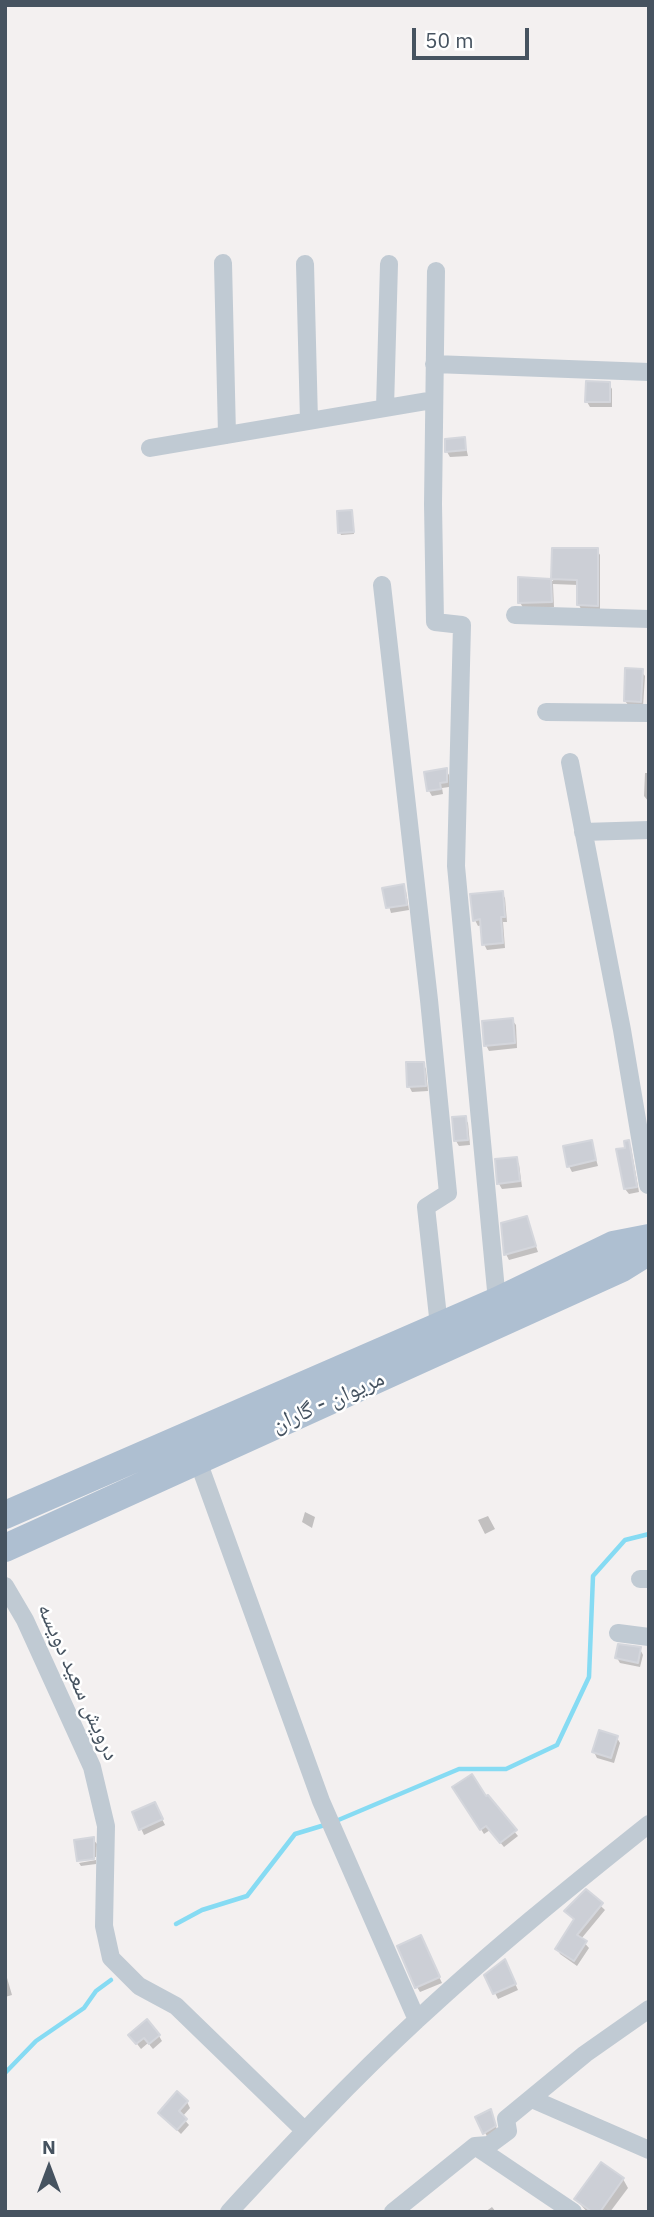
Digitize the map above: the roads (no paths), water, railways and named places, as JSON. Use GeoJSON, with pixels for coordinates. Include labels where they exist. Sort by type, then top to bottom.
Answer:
{"type":"FeatureCollection","features":[{"type":"Feature","properties":{"kind":"main road","name":"مریوان - گاران"},"geometry":{"type":"LineString","coordinates":[[5,1515],[497,1301],[613,1245],[649,1238]]}},
{"type":"Feature","properties":{"kind":"main road","name":"مریوان - گاران"},"geometry":{"type":"LineString","coordinates":[[5,1548],[610,1274],[649,1251]]}},
{"type":"Feature","properties":{"kind":"street"},"geometry":{"type":"LineString","coordinates":[[223,263],[227,435]]}},
{"type":"Feature","properties":{"kind":"street"},"geometry":{"type":"LineString","coordinates":[[304,264],[309,421]]}},
{"type":"Feature","properties":{"kind":"street"},"geometry":{"type":"LineString","coordinates":[[384,408],[390,264]]}},
{"type":"Feature","properties":{"kind":"street"},"geometry":{"type":"LineString","coordinates":[[436,271],[433,400],[435,622],[462,625],[456,866],[497,1301]]}},
{"type":"Feature","properties":{"kind":"street"},"geometry":{"type":"LineString","coordinates":[[434,364],[649,372]]}},
{"type":"Feature","properties":{"kind":"street"},"geometry":{"type":"LineString","coordinates":[[150,448],[433,400]]}},
{"type":"Feature","properties":{"kind":"street"},"geometry":{"type":"LineString","coordinates":[[382,585],[448,1193],[426,1207],[439,1326]]}},
{"type":"Feature","properties":{"kind":"street"},"geometry":{"type":"LineString","coordinates":[[515,615],[649,619]]}},
{"type":"Feature","properties":{"kind":"street"},"geometry":{"type":"LineString","coordinates":[[547,712],[649,713]]}},
{"type":"Feature","properties":{"kind":"street"},"geometry":{"type":"LineString","coordinates":[[570,762],[622,1030],[648,1185]]}},
{"type":"Feature","properties":{"kind":"street"},"geometry":{"type":"LineString","coordinates":[[583,831],[649,830]]}},
{"type":"Feature","properties":{"kind":"street"},"geometry":{"type":"LineString","coordinates":[[198,1461],[321,1801],[417,2020]]}},
{"type":"Feature","properties":{"kind":"street","name":"درویش سعید دویسه"},"geometry":{"type":"LineString","coordinates":[[5,1586],[25,1620],[92,1766],[106,1826],[104,1926],[111,1958],[139,1986],[176,2006],[305,2131]]}},
{"type":"Feature","properties":{"kind":"street"},"geometry":{"type":"LineString","coordinates":[[618,1633],[649,1637]]}},
{"type":"Feature","properties":{"kind":"street"},"geometry":{"type":"LineString","coordinates":[[229,2212],[305,2131],[417,2020],[534,1916],[649,1824]]}},
{"type":"Feature","properties":{"kind":"street"},"geometry":{"type":"LineString","coordinates":[[393,2212],[475,2146],[489,2145],[508,2131],[506,2119],[585,2054],[649,2009]]}},
{"type":"Feature","properties":{"kind":"street"},"geometry":{"type":"LineString","coordinates":[[532,2099],[649,2150]]}},
{"type":"Feature","properties":{"kind":"street"},"geometry":{"type":"LineString","coordinates":[[475,2146],[573,2212]]}},
{"type":"Feature","properties":{"kind":"waterway"},"geometry":{"type":"LineString","coordinates":[[336,1821],[459,1769],[506,1769],[557,1745],[589,1677],[593,1576],[625,1540],[649,1534]]}},
{"type":"Feature","properties":{"kind":"waterway"},"geometry":{"type":"LineString","coordinates":[[176,1924],[202,1910],[247,1896],[295,1834],[328,1824]]}},
{"type":"Feature","properties":{"kind":"waterway"},"geometry":{"type":"LineString","coordinates":[[5,2073],[36,2041],[84,2008],[96,1991],[111,1980]]}}]}
